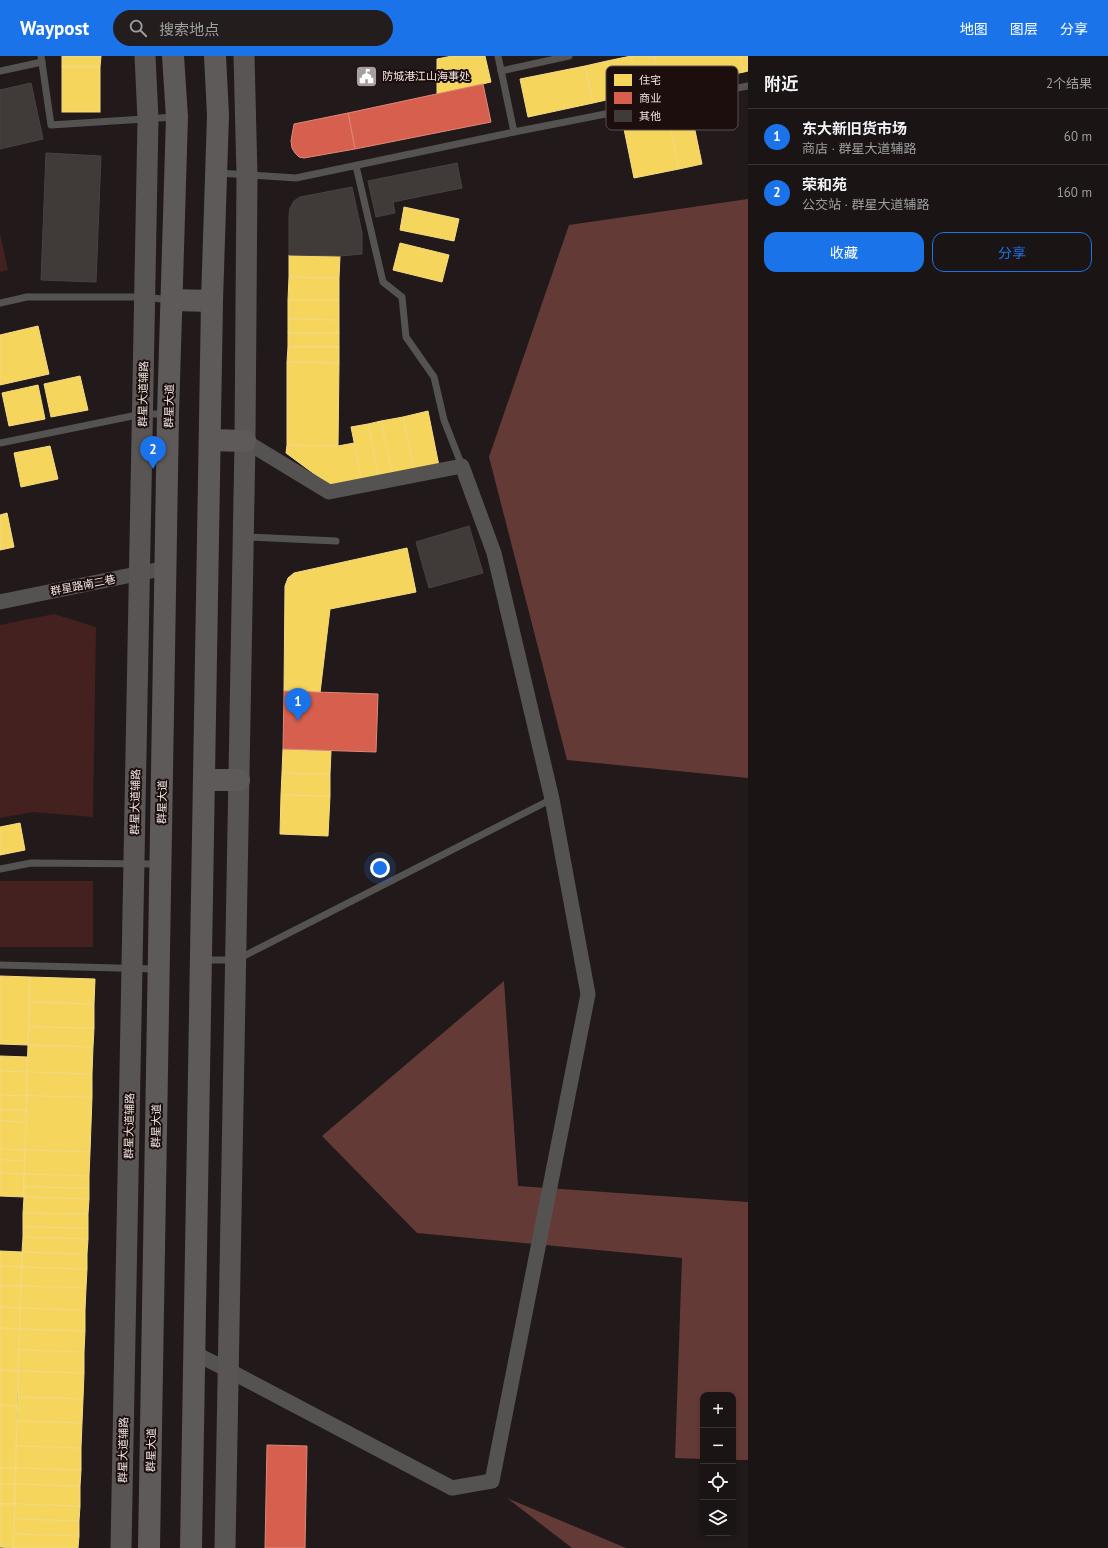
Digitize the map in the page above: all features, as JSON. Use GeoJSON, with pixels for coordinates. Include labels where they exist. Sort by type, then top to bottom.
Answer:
{"type":"FeatureCollection","features":[{"type":"Feature","properties":{"kind":"highway","name":"群星大道"},"geometry":{"type":"LineString","coordinates":[[149,1548],[168,414],[176,117],[172,56]]}},
{"type":"Feature","properties":{"kind":"highway"},"geometry":{"type":"LineString","coordinates":[[191,1548],[212,301],[218,115],[215,56]]}},
{"type":"Feature","properties":{"kind":"highway"},"geometry":{"type":"LineString","coordinates":[[172,300],[212,301]]}},
{"type":"Feature","properties":{"kind":"highway"},"geometry":{"type":"LineString","coordinates":[[210,440],[245,442]]}},
{"type":"Feature","properties":{"kind":"highway"},"geometry":{"type":"LineString","coordinates":[[204,780],[239,780]]}},
{"type":"Feature","properties":{"kind":"street","name":"群星大道辅路"},"geometry":{"type":"LineString","coordinates":[[121,1548],[148,119],[145,56]]}},
{"type":"Feature","properties":{"kind":"street"},"geometry":{"type":"LineString","coordinates":[[225,1548],[244,537],[247,175],[244,56]]}},
{"type":"Feature","properties":{"kind":"street"},"geometry":{"type":"LineString","coordinates":[[194,1353],[452,1488],[492,1481],[588,994],[552,799],[494,553],[462,466],[329,492],[245,442]]}},
{"type":"Feature","properties":{"kind":"street","name":"群星路南二巷"},"geometry":{"type":"LineString","coordinates":[[0,602],[166,568]]}},
{"type":"Feature","properties":{"kind":"lane"},"geometry":{"type":"LineString","coordinates":[[498,56],[514,132]]}},
{"type":"Feature","properties":{"kind":"lane"},"geometry":{"type":"LineString","coordinates":[[501,71],[569,56]]}},
{"type":"Feature","properties":{"kind":"lane"},"geometry":{"type":"LineString","coordinates":[[0,71],[41,59],[51,125],[176,117]]}},
{"type":"Feature","properties":{"kind":"lane"},"geometry":{"type":"LineString","coordinates":[[738,88],[748,86]]}},
{"type":"Feature","properties":{"kind":"lane"},"geometry":{"type":"LineString","coordinates":[[217,172],[296,178],[606,114]]}},
{"type":"Feature","properties":{"kind":"lane"},"geometry":{"type":"LineString","coordinates":[[356,166],[383,282],[402,297],[406,338],[434,377],[444,420],[462,466]]}},
{"type":"Feature","properties":{"kind":"lane"},"geometry":{"type":"LineString","coordinates":[[0,303],[27,297],[145,297],[172,300]]}},
{"type":"Feature","properties":{"kind":"lane"},"geometry":{"type":"LineString","coordinates":[[0,444],[142,414],[168,414]]}},
{"type":"Feature","properties":{"kind":"lane"},"geometry":{"type":"LineString","coordinates":[[244,537],[336,541]]}},
{"type":"Feature","properties":{"kind":"lane"},"geometry":{"type":"LineString","coordinates":[[201,960],[236,960],[552,799]]}},
{"type":"Feature","properties":{"kind":"lane"},"geometry":{"type":"LineString","coordinates":[[0,869],[31,863],[161,864]]}},
{"type":"Feature","properties":{"kind":"lane"},"geometry":{"type":"LineString","coordinates":[[0,965],[159,969]]}},
{"type":"Feature","properties":{"kind":"shaded area"},"geometry":{"type":"Polygon","coordinates":[[[748,199],[748,778],[567,760],[489,457],[569,225],[748,199]]]}},
{"type":"Feature","properties":{"kind":"shaded area"},"geometry":{"type":"Polygon","coordinates":[[[0,233],[8,270],[0,272],[0,233]]]}},
{"type":"Feature","properties":{"kind":"shaded area"},"geometry":{"type":"Polygon","coordinates":[[[54,614],[96,627],[93,817],[33,812],[0,818],[0,625],[54,614]]]}},
{"type":"Feature","properties":{"kind":"shaded area"},"geometry":{"type":"Polygon","coordinates":[[[0,881],[93,881],[93,947],[0,947],[0,881]]]}},
{"type":"Feature","properties":{"kind":"shaded area"},"geometry":{"type":"Polygon","coordinates":[[[504,981],[518,1186],[748,1202],[748,1460],[736,1460],[736,1392],[700,1392],[700,1459],[675,1458],[682,1258],[417,1233],[322,1136],[504,981]]]}},
{"type":"Feature","properties":{"kind":"shaded area"},"geometry":{"type":"Polygon","coordinates":[[[507,1498],[626,1548],[572,1548],[507,1498]]]}},
{"type":"Feature","properties":{"kind":"building: 住宅"},"geometry":{"type":"Polygon","coordinates":[[[62,56],[101,56],[100,67],[62,67],[62,56]]]}},
{"type":"Feature","properties":{"kind":"building: 住宅"},"geometry":{"type":"Polygon","coordinates":[[[452,56],[485,56],[491,82],[437,94],[437,59],[452,56]]]}},
{"type":"Feature","properties":{"kind":"building: 住宅"},"geometry":{"type":"Polygon","coordinates":[[[631,56],[654,56],[656,66],[633,66],[631,56]]]}},
{"type":"Feature","properties":{"kind":"building: 住宅"},"geometry":{"type":"Polygon","coordinates":[[[631,56],[633,66],[608,66],[607,61],[631,56]]]}},
{"type":"Feature","properties":{"kind":"building: 住宅"},"geometry":{"type":"Polygon","coordinates":[[[654,56],[740,56],[744,72],[738,73],[738,66],[656,66],[654,56]]]}},
{"type":"Feature","properties":{"kind":"building: 住宅"},"geometry":{"type":"Polygon","coordinates":[[[740,56],[748,56],[748,71],[744,72],[740,56]]]}},
{"type":"Feature","properties":{"kind":"building: 住宅"},"geometry":{"type":"Polygon","coordinates":[[[607,61],[608,66],[606,66],[606,100],[593,103],[585,66],[607,61]]]}},
{"type":"Feature","properties":{"kind":"building: 住宅"},"geometry":{"type":"Polygon","coordinates":[[[585,66],[593,103],[528,117],[520,79],[585,66]]]}},
{"type":"Feature","properties":{"kind":"building: 住宅"},"geometry":{"type":"Polygon","coordinates":[[[62,67],[100,67],[100,112],[62,112],[62,67]]]}},
{"type":"Feature","properties":{"kind":"building: 住宅"},"geometry":{"type":"Polygon","coordinates":[[[624,130],[671,130],[679,169],[634,178],[624,130]]]}},
{"type":"Feature","properties":{"kind":"building: 住宅"},"geometry":{"type":"Polygon","coordinates":[[[671,130],[695,130],[702,164],[679,169],[671,130]]]}},
{"type":"Feature","properties":{"kind":"building: 住宅"},"geometry":{"type":"Polygon","coordinates":[[[404,207],[459,219],[454,241],[400,230],[404,207]]]}},
{"type":"Feature","properties":{"kind":"building: 住宅"},"geometry":{"type":"Polygon","coordinates":[[[400,243],[449,255],[442,282],[393,270],[400,243]]]}},
{"type":"Feature","properties":{"kind":"building: 住宅"},"geometry":{"type":"Polygon","coordinates":[[[289,255],[340,256],[339,278],[289,277],[289,255]]]}},
{"type":"Feature","properties":{"kind":"building: 住宅"},"geometry":{"type":"Polygon","coordinates":[[[289,277],[339,278],[339,300],[288,300],[289,277]]]}},
{"type":"Feature","properties":{"kind":"building: 住宅"},"geometry":{"type":"Polygon","coordinates":[[[288,300],[339,300],[339,320],[288,319],[288,300]]]}},
{"type":"Feature","properties":{"kind":"building: 住宅"},"geometry":{"type":"Polygon","coordinates":[[[288,319],[339,320],[339,333],[288,333],[288,319]]]}},
{"type":"Feature","properties":{"kind":"building: 住宅"},"geometry":{"type":"Polygon","coordinates":[[[38,326],[49,374],[0,385],[0,335],[38,326]]]}},
{"type":"Feature","properties":{"kind":"building: 住宅"},"geometry":{"type":"Polygon","coordinates":[[[288,333],[339,333],[339,347],[288,347],[288,333]]]}},
{"type":"Feature","properties":{"kind":"building: 住宅"},"geometry":{"type":"Polygon","coordinates":[[[288,347],[339,347],[339,363],[287,362],[288,347]]]}},
{"type":"Feature","properties":{"kind":"building: 住宅"},"geometry":{"type":"Polygon","coordinates":[[[287,362],[339,363],[338,446],[287,445],[287,362]]]}},
{"type":"Feature","properties":{"kind":"building: 住宅"},"geometry":{"type":"Polygon","coordinates":[[[80,376],[88,410],[51,417],[44,384],[80,376]]]}},
{"type":"Feature","properties":{"kind":"building: 住宅"},"geometry":{"type":"Polygon","coordinates":[[[38,385],[45,419],[9,426],[2,393],[38,385]]]}},
{"type":"Feature","properties":{"kind":"building: 住宅"},"geometry":{"type":"Polygon","coordinates":[[[428,411],[439,466],[414,471],[403,417],[428,411]]]}},
{"type":"Feature","properties":{"kind":"building: 住宅"},"geometry":{"type":"Polygon","coordinates":[[[403,417],[414,471],[392,475],[381,421],[403,417]]]}},
{"type":"Feature","properties":{"kind":"building: 住宅"},"geometry":{"type":"Polygon","coordinates":[[[381,421],[392,475],[379,478],[368,424],[381,421]]]}},
{"type":"Feature","properties":{"kind":"building: 住宅"},"geometry":{"type":"Polygon","coordinates":[[[368,424],[379,478],[362,481],[351,427],[368,424]]]}},
{"type":"Feature","properties":{"kind":"building: 住宅"},"geometry":{"type":"Polygon","coordinates":[[[354,443],[362,481],[332,487],[286,453],[287,445],[338,446],[354,443]]]}},
{"type":"Feature","properties":{"kind":"building: 住宅"},"geometry":{"type":"Polygon","coordinates":[[[50,446],[58,479],[21,487],[14,453],[50,446]]]}},
{"type":"Feature","properties":{"kind":"building: 住宅"},"geometry":{"type":"Polygon","coordinates":[[[7,513],[14,547],[0,550],[0,515],[7,513]]]}},
{"type":"Feature","properties":{"kind":"building: 住宅"},"geometry":{"type":"Polygon","coordinates":[[[407,548],[416,592],[330,609],[320,693],[284,691],[285,586],[288,578],[294,573],[407,548]]]}},
{"type":"Feature","properties":{"kind":"building: 住宅"},"geometry":{"type":"Polygon","coordinates":[[[283,749],[331,751],[330,774],[282,773],[283,749]]]}},
{"type":"Feature","properties":{"kind":"building: 住宅"},"geometry":{"type":"Polygon","coordinates":[[[282,773],[330,774],[330,796],[281,795],[282,773]]]}},
{"type":"Feature","properties":{"kind":"building: 住宅"},"geometry":{"type":"Polygon","coordinates":[[[281,795],[330,796],[328,836],[280,834],[281,795]]]}},
{"type":"Feature","properties":{"kind":"building: 住宅"},"geometry":{"type":"Polygon","coordinates":[[[20,823],[25,850],[0,855],[0,827],[20,823]]]}},
{"type":"Feature","properties":{"kind":"building: 住宅"},"geometry":{"type":"Polygon","coordinates":[[[0,976],[30,977],[28,1045],[0,1044],[0,976]]]}},
{"type":"Feature","properties":{"kind":"building: 住宅"},"geometry":{"type":"Polygon","coordinates":[[[30,977],[95,979],[94,1004],[29,1002],[30,977]]]}},
{"type":"Feature","properties":{"kind":"building: 住宅"},"geometry":{"type":"Polygon","coordinates":[[[29,1002],[94,1004],[94,1028],[29,1027],[29,1002]]]}},
{"type":"Feature","properties":{"kind":"building: 住宅"},"geometry":{"type":"Polygon","coordinates":[[[29,1027],[94,1028],[93,1047],[28,1045],[29,1027]]]}},
{"type":"Feature","properties":{"kind":"building: 住宅"},"geometry":{"type":"Polygon","coordinates":[[[28,1045],[93,1047],[92,1074],[27,1072],[28,1045]]]}},
{"type":"Feature","properties":{"kind":"building: 住宅"},"geometry":{"type":"Polygon","coordinates":[[[0,1056],[28,1057],[27,1072],[0,1071],[0,1056]]]}},
{"type":"Feature","properties":{"kind":"building: 住宅"},"geometry":{"type":"Polygon","coordinates":[[[0,1071],[27,1072],[27,1096],[0,1095],[0,1071]]]}},
{"type":"Feature","properties":{"kind":"building: 住宅"},"geometry":{"type":"Polygon","coordinates":[[[27,1072],[92,1074],[92,1097],[27,1096],[27,1072]]]}},
{"type":"Feature","properties":{"kind":"building: 住宅"},"geometry":{"type":"Polygon","coordinates":[[[0,1095],[27,1096],[26,1110],[0,1110],[0,1095]]]}},
{"type":"Feature","properties":{"kind":"building: 住宅"},"geometry":{"type":"Polygon","coordinates":[[[27,1096],[92,1097],[90,1152],[25,1150],[27,1096]]]}},
{"type":"Feature","properties":{"kind":"building: 住宅"},"geometry":{"type":"Polygon","coordinates":[[[0,1110],[26,1110],[26,1122],[0,1121],[0,1110]]]}},
{"type":"Feature","properties":{"kind":"building: 住宅"},"geometry":{"type":"Polygon","coordinates":[[[0,1121],[26,1122],[25,1150],[0,1149],[0,1121]]]}},
{"type":"Feature","properties":{"kind":"building: 住宅"},"geometry":{"type":"Polygon","coordinates":[[[0,1149],[25,1150],[25,1161],[0,1160],[0,1149]]]}},
{"type":"Feature","properties":{"kind":"building: 住宅"},"geometry":{"type":"Polygon","coordinates":[[[25,1150],[90,1152],[89,1176],[24,1174],[25,1150]]]}},
{"type":"Feature","properties":{"kind":"building: 住宅"},"geometry":{"type":"Polygon","coordinates":[[[0,1160],[25,1161],[24,1174],[0,1173],[0,1160]]]}},
{"type":"Feature","properties":{"kind":"building: 住宅"},"geometry":{"type":"Polygon","coordinates":[[[0,1173],[24,1174],[24,1197],[0,1196],[0,1173]]]}},
{"type":"Feature","properties":{"kind":"building: 住宅"},"geometry":{"type":"Polygon","coordinates":[[[24,1174],[89,1176],[89,1188],[24,1187],[24,1174]]]}},
{"type":"Feature","properties":{"kind":"building: 住宅"},"geometry":{"type":"Polygon","coordinates":[[[24,1187],[89,1188],[89,1199],[24,1197],[24,1187]]]}},
{"type":"Feature","properties":{"kind":"building: 住宅"},"geometry":{"type":"Polygon","coordinates":[[[24,1197],[89,1199],[88,1214],[23,1213],[24,1197]]]}},
{"type":"Feature","properties":{"kind":"building: 住宅"},"geometry":{"type":"Polygon","coordinates":[[[23,1213],[88,1214],[88,1228],[23,1227],[23,1213]]]}},
{"type":"Feature","properties":{"kind":"building: 住宅"},"geometry":{"type":"Polygon","coordinates":[[[23,1227],[88,1228],[88,1239],[23,1237],[23,1227]]]}},
{"type":"Feature","properties":{"kind":"building: 住宅"},"geometry":{"type":"Polygon","coordinates":[[[23,1237],[88,1239],[87,1254],[22,1252],[23,1237]]]}},
{"type":"Feature","properties":{"kind":"building: 住宅"},"geometry":{"type":"Polygon","coordinates":[[[0,1251],[22,1252],[22,1267],[0,1266],[0,1251]]]}},
{"type":"Feature","properties":{"kind":"building: 住宅"},"geometry":{"type":"Polygon","coordinates":[[[22,1252],[87,1254],[87,1269],[22,1267],[22,1252]]]}},
{"type":"Feature","properties":{"kind":"building: 住宅"},"geometry":{"type":"Polygon","coordinates":[[[0,1266],[22,1267],[21,1286],[0,1286],[0,1266]]]}},
{"type":"Feature","properties":{"kind":"building: 住宅"},"geometry":{"type":"Polygon","coordinates":[[[22,1267],[87,1269],[86,1288],[21,1286],[22,1267]]]}},
{"type":"Feature","properties":{"kind":"building: 住宅"},"geometry":{"type":"Polygon","coordinates":[[[0,1286],[21,1286],[20,1308],[0,1307],[0,1286]]]}},
{"type":"Feature","properties":{"kind":"building: 住宅"},"geometry":{"type":"Polygon","coordinates":[[[21,1286],[86,1288],[85,1310],[20,1308],[21,1286]]]}},
{"type":"Feature","properties":{"kind":"building: 住宅"},"geometry":{"type":"Polygon","coordinates":[[[0,1307],[20,1308],[20,1329],[0,1328],[0,1307]]]}},
{"type":"Feature","properties":{"kind":"building: 住宅"},"geometry":{"type":"Polygon","coordinates":[[[20,1308],[85,1310],[85,1331],[20,1329],[20,1308]]]}},
{"type":"Feature","properties":{"kind":"building: 住宅"},"geometry":{"type":"Polygon","coordinates":[[[0,1328],[20,1329],[18,1371],[0,1370],[0,1328]]]}},
{"type":"Feature","properties":{"kind":"building: 住宅"},"geometry":{"type":"Polygon","coordinates":[[[20,1329],[85,1331],[84,1352],[19,1350],[20,1329]]]}},
{"type":"Feature","properties":{"kind":"building: 住宅"},"geometry":{"type":"Polygon","coordinates":[[[19,1350],[84,1352],[84,1373],[18,1371],[19,1350]]]}},
{"type":"Feature","properties":{"kind":"building: 住宅"},"geometry":{"type":"Polygon","coordinates":[[[0,1370],[18,1371],[17,1406],[0,1405],[0,1370]]]}},
{"type":"Feature","properties":{"kind":"building: 住宅"},"geometry":{"type":"Polygon","coordinates":[[[18,1371],[84,1373],[83,1399],[18,1397],[18,1371]]]}},
{"type":"Feature","properties":{"kind":"building: 住宅"},"geometry":{"type":"Polygon","coordinates":[[[18,1397],[83,1399],[82,1423],[17,1421],[18,1397]]]}},
{"type":"Feature","properties":{"kind":"building: 住宅"},"geometry":{"type":"Polygon","coordinates":[[[0,1405],[17,1406],[16,1468],[0,1468],[0,1405]]]}},
{"type":"Feature","properties":{"kind":"building: 住宅"},"geometry":{"type":"Polygon","coordinates":[[[17,1421],[82,1423],[81,1448],[16,1446],[17,1421]]]}},
{"type":"Feature","properties":{"kind":"building: 住宅"},"geometry":{"type":"Polygon","coordinates":[[[16,1446],[81,1448],[81,1470],[16,1468],[16,1446]]]}},
{"type":"Feature","properties":{"kind":"building: 住宅"},"geometry":{"type":"Polygon","coordinates":[[[0,1468],[16,1468],[15,1484],[0,1484],[0,1468]]]}},
{"type":"Feature","properties":{"kind":"building: 住宅"},"geometry":{"type":"Polygon","coordinates":[[[16,1468],[81,1470],[80,1486],[15,1484],[16,1468]]]}},
{"type":"Feature","properties":{"kind":"building: 住宅"},"geometry":{"type":"Polygon","coordinates":[[[0,1484],[15,1484],[15,1504],[0,1504],[0,1484]]]}},
{"type":"Feature","properties":{"kind":"building: 住宅"},"geometry":{"type":"Polygon","coordinates":[[[15,1484],[80,1486],[80,1506],[15,1504],[15,1484]]]}},
{"type":"Feature","properties":{"kind":"building: 住宅"},"geometry":{"type":"Polygon","coordinates":[[[0,1504],[15,1504],[13,1548],[0,1547],[0,1504]]]}},
{"type":"Feature","properties":{"kind":"building: 住宅"},"geometry":{"type":"Polygon","coordinates":[[[15,1504],[80,1506],[79,1521],[14,1519],[15,1504]]]}},
{"type":"Feature","properties":{"kind":"building: 住宅"},"geometry":{"type":"Polygon","coordinates":[[[14,1519],[79,1521],[79,1536],[14,1534],[14,1519]]]}},
{"type":"Feature","properties":{"kind":"building: 住宅"},"geometry":{"type":"Polygon","coordinates":[[[14,1534],[79,1536],[78,1548],[13,1548],[14,1534]]]}},
{"type":"Feature","properties":{"kind":"building: 商业"},"geometry":{"type":"Polygon","coordinates":[[[483,84],[491,122],[355,149],[348,113],[483,84]]]}},
{"type":"Feature","properties":{"kind":"building: 商业"},"geometry":{"type":"Polygon","coordinates":[[[348,113],[355,149],[304,158],[299,157],[295,153],[292,148],[291,141],[294,124],[348,113]]]}},
{"type":"Feature","properties":{"kind":"building: 商业"},"geometry":{"type":"Polygon","coordinates":[[[284,691],[378,694],[376,752],[283,749],[284,691]]]}},
{"type":"Feature","properties":{"kind":"building: 商业"},"geometry":{"type":"Polygon","coordinates":[[[267,1445],[307,1446],[305,1548],[265,1548],[267,1445]]]}},
{"type":"Feature","properties":{"kind":"building: 其他"},"geometry":{"type":"Polygon","coordinates":[[[31,83],[43,139],[0,149],[0,90],[31,83]]]}},
{"type":"Feature","properties":{"kind":"building: 其他"},"geometry":{"type":"Polygon","coordinates":[[[46,153],[101,156],[96,282],[41,280],[46,153]]]}},
{"type":"Feature","properties":{"kind":"building: 其他"},"geometry":{"type":"Polygon","coordinates":[[[457,163],[462,188],[393,202],[395,213],[376,217],[368,181],[457,163]]]}},
{"type":"Feature","properties":{"kind":"building: 其他"},"geometry":{"type":"Polygon","coordinates":[[[352,187],[362,233],[362,254],[340,256],[289,255],[289,216],[290,208],[294,201],[300,197],[352,187]]]}},
{"type":"Feature","properties":{"kind":"building: 其他"},"geometry":{"type":"Polygon","coordinates":[[[469,526],[483,573],[429,588],[416,542],[469,526]]]}},
{"type":"Feature","properties":{"kind":"place","name":"防城港江山海事处"},"geometry":{"type":"Point","coordinates":[366,76]}},
{"type":"Feature","properties":{"kind":"place","name":"荣和苑"},"geometry":{"type":"Point","coordinates":[153,469]}},
{"type":"Feature","properties":{"kind":"place","name":"东大新旧货市场"},"geometry":{"type":"Point","coordinates":[298,721]}}]}
